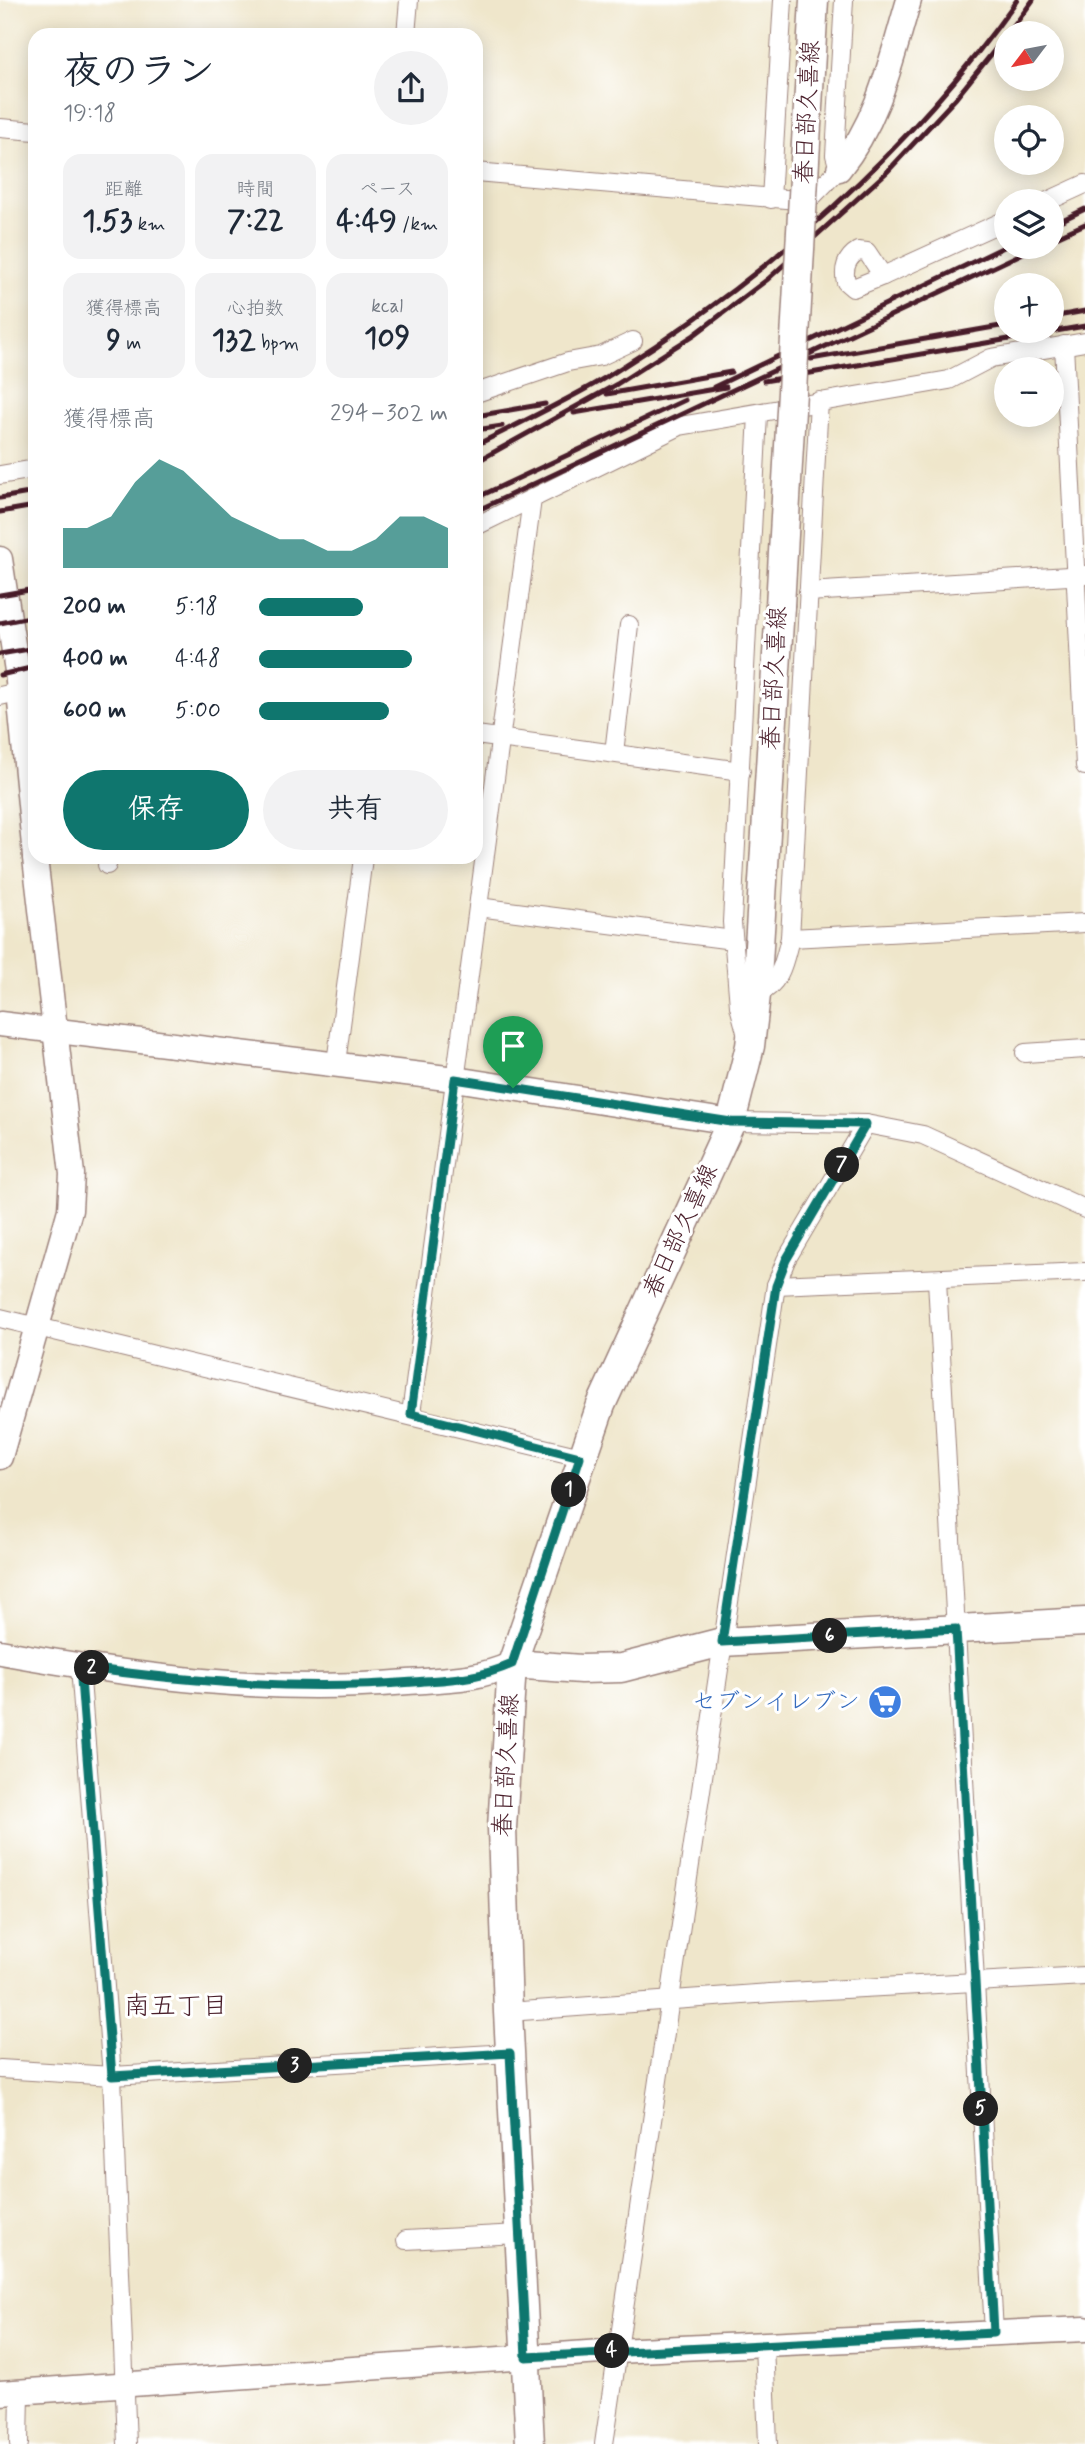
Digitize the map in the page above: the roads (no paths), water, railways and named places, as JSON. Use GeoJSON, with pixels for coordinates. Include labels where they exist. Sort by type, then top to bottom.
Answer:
{"type":"FeatureCollection","features":[{"type":"Feature","properties":{"kind":"main road","name":"春日部久喜線"},"geometry":{"type":"LineString","coordinates":[[530,2444],[508,2012],[502,1828],[512,1664],[580,1457],[601,1405],[731,1122],[750,1046],[756,995],[780,606],[814,0]]}},
{"type":"Feature","properties":{"kind":"main road"},"geometry":{"type":"LineString","coordinates":[[512,1664],[581,1669],[621,1668],[722,1642],[1085,1622]]}},
{"type":"Feature","properties":{"kind":"street"},"geometry":{"type":"LineString","coordinates":[[407,28],[409,0]]}},
{"type":"Feature","properties":{"kind":"street"},"geometry":{"type":"LineString","coordinates":[[771,199],[783,0]]}},
{"type":"Feature","properties":{"kind":"street"},"geometry":{"type":"LineString","coordinates":[[839,169],[835,152],[844,0]]}},
{"type":"Feature","properties":{"kind":"street"},"geometry":{"type":"LineString","coordinates":[[792,218],[839,169],[859,143],[876,110],[909,0]]}},
{"type":"Feature","properties":{"kind":"street"},"geometry":{"type":"LineString","coordinates":[[0,128],[28,130]]}},
{"type":"Feature","properties":{"kind":"street"},"geometry":{"type":"LineString","coordinates":[[483,173],[807,201]]}},
{"type":"Feature","properties":{"kind":"street"},"geometry":{"type":"LineString","coordinates":[[1064,194],[1085,184]]}},
{"type":"Feature","properties":{"kind":"street"},"geometry":{"type":"LineString","coordinates":[[883,276],[994,225]]}},
{"type":"Feature","properties":{"kind":"street"},"geometry":{"type":"LineString","coordinates":[[483,392],[495,390],[568,362],[601,356],[633,341]]}},
{"type":"Feature","properties":{"kind":"street"},"geometry":{"type":"LineString","coordinates":[[483,523],[680,426],[949,380],[990,358],[1085,342]]}},
{"type":"Feature","properties":{"kind":"street"},"geometry":{"type":"LineString","coordinates":[[1064,345],[1080,576],[1085,766]]}},
{"type":"Feature","properties":{"kind":"street"},"geometry":{"type":"LineString","coordinates":[[756,995],[769,990],[781,972],[790,938],[819,401]]}},
{"type":"Feature","properties":{"kind":"street"},"geometry":{"type":"LineString","coordinates":[[750,1046],[739,1006],[733,940],[758,414]]}},
{"type":"Feature","properties":{"kind":"street"},"geometry":{"type":"LineString","coordinates":[[0,475],[28,470]]}},
{"type":"Feature","properties":{"kind":"street"},"geometry":{"type":"LineString","coordinates":[[411,1414],[532,499]]}},
{"type":"Feature","properties":{"kind":"street"},"geometry":{"type":"LineString","coordinates":[[0,559],[28,789]]}},
{"type":"Feature","properties":{"kind":"street"},"geometry":{"type":"LineString","coordinates":[[808,592],[1080,576]]}},
{"type":"Feature","properties":{"kind":"street"},"geometry":{"type":"LineString","coordinates":[[614,754],[629,625]]}},
{"type":"Feature","properties":{"kind":"street"},"geometry":{"type":"LineString","coordinates":[[483,736],[741,771]]}},
{"type":"Feature","properties":{"kind":"street"},"geometry":{"type":"LineString","coordinates":[[0,1457],[70,1210],[72,1174],[36,864]]}},
{"type":"Feature","properties":{"kind":"street"},"geometry":{"type":"LineString","coordinates":[[336,1063],[362,864]]}},
{"type":"Feature","properties":{"kind":"street"},"geometry":{"type":"LineString","coordinates":[[478,907],[733,940]]}},
{"type":"Feature","properties":{"kind":"street"},"geometry":{"type":"LineString","coordinates":[[790,938],[1085,923]]}},
{"type":"Feature","properties":{"kind":"street"},"geometry":{"type":"LineString","coordinates":[[0,1024],[336,1063],[731,1122],[866,1124],[923,1135],[1085,1209]]}},
{"type":"Feature","properties":{"kind":"street"},"geometry":{"type":"LineString","coordinates":[[1025,1053],[1085,1049]]}},
{"type":"Feature","properties":{"kind":"street"},"geometry":{"type":"LineString","coordinates":[[604,2444],[776,1286],[786,1260],[866,1124]]}},
{"type":"Feature","properties":{"kind":"street"},"geometry":{"type":"LineString","coordinates":[[776,1286],[1085,1272]]}},
{"type":"Feature","properties":{"kind":"street"},"geometry":{"type":"LineString","coordinates":[[937,1280],[994,2333]]}},
{"type":"Feature","properties":{"kind":"street"},"geometry":{"type":"LineString","coordinates":[[0,1318],[411,1414],[580,1457]]}},
{"type":"Feature","properties":{"kind":"street"},"geometry":{"type":"LineString","coordinates":[[0,1652],[80,1667],[189,1682],[366,1686],[485,1676],[512,1664]]}},
{"type":"Feature","properties":{"kind":"street"},"geometry":{"type":"LineString","coordinates":[[80,1667],[112,2076],[127,2444]]}},
{"type":"Feature","properties":{"kind":"street"},"geometry":{"type":"LineString","coordinates":[[508,2012],[1085,1976]]}},
{"type":"Feature","properties":{"kind":"street"},"geometry":{"type":"LineString","coordinates":[[0,2069],[112,2076],[510,2053]]}},
{"type":"Feature","properties":{"kind":"street"},"geometry":{"type":"LineString","coordinates":[[405,2240],[520,2234]]}},
{"type":"Feature","properties":{"kind":"street"},"geometry":{"type":"LineString","coordinates":[[19,2444],[10,2393],[616,2351],[1085,2329]]}},
{"type":"Feature","properties":{"kind":"street"},"geometry":{"type":"LineString","coordinates":[[764,2344],[768,2444]]}},
{"type":"Feature","properties":{"kind":"railway"},"geometry":{"type":"LineString","coordinates":[[483,442],[613,373],[671,336],[781,252],[834,206],[931,108],[976,55],[1017,0]]}},
{"type":"Feature","properties":{"kind":"railway"},"geometry":{"type":"LineString","coordinates":[[1018,21],[1033,0]]}},
{"type":"Feature","properties":{"kind":"railway"},"geometry":{"type":"LineString","coordinates":[[483,458],[617,384],[694,335],[768,279],[887,172],[956,98],[994,51]]}},
{"type":"Feature","properties":{"kind":"railway"},"geometry":{"type":"LineString","coordinates":[[1064,219],[1085,209]]}},
{"type":"Feature","properties":{"kind":"railway"},"geometry":{"type":"LineString","coordinates":[[1064,234],[1085,224]]}},
{"type":"Feature","properties":{"kind":"railway"},"geometry":{"type":"LineString","coordinates":[[714,387],[994,252]]}},
{"type":"Feature","properties":{"kind":"railway"},"geometry":{"type":"LineString","coordinates":[[483,508],[1011,259]]}},
{"type":"Feature","properties":{"kind":"railway"},"geometry":{"type":"LineString","coordinates":[[1064,315],[1085,311]]}},
{"type":"Feature","properties":{"kind":"railway"},"geometry":{"type":"LineString","coordinates":[[764,381],[1085,326]]}},
{"type":"Feature","properties":{"kind":"railway"},"geometry":{"type":"LineString","coordinates":[[811,359],[994,327]]}},
{"type":"Feature","properties":{"kind":"railway"},"geometry":{"type":"LineString","coordinates":[[607,394],[731,372]]}},
{"type":"Feature","properties":{"kind":"railway"},"geometry":{"type":"LineString","coordinates":[[574,413],[726,387]]}},
{"type":"Feature","properties":{"kind":"railway"},"geometry":{"type":"LineString","coordinates":[[483,495],[685,400]]}},
{"type":"Feature","properties":{"kind":"railway"},"geometry":{"type":"LineString","coordinates":[[483,415],[545,404]]}},
{"type":"Feature","properties":{"kind":"railway"},"geometry":{"type":"LineString","coordinates":[[483,429],[502,426]]}},
{"type":"Feature","properties":{"kind":"railway"},"geometry":{"type":"LineString","coordinates":[[0,498],[28,493]]}},
{"type":"Feature","properties":{"kind":"railway"},"geometry":{"type":"LineString","coordinates":[[0,512],[28,507]]}},
{"type":"Feature","properties":{"kind":"railway"},"geometry":{"type":"LineString","coordinates":[[0,595],[28,590]]}},
{"type":"Feature","properties":{"kind":"railway"},"geometry":{"type":"LineString","coordinates":[[0,623],[28,617]]}},
{"type":"Feature","properties":{"kind":"railway"},"geometry":{"type":"LineString","coordinates":[[0,654],[28,649]]}},
{"type":"Feature","properties":{"kind":"railway"},"geometry":{"type":"LineString","coordinates":[[0,675],[28,669]]}},
{"type":"Feature","properties":{"kind":"place","name":"セブンイレブン"},"geometry":{"type":"Point","coordinates":[885,1702]}},
{"type":"Feature","properties":{"kind":"district","name":"南五丁目"},"geometry":{"type":"Point","coordinates":[176,2007]}}]}
